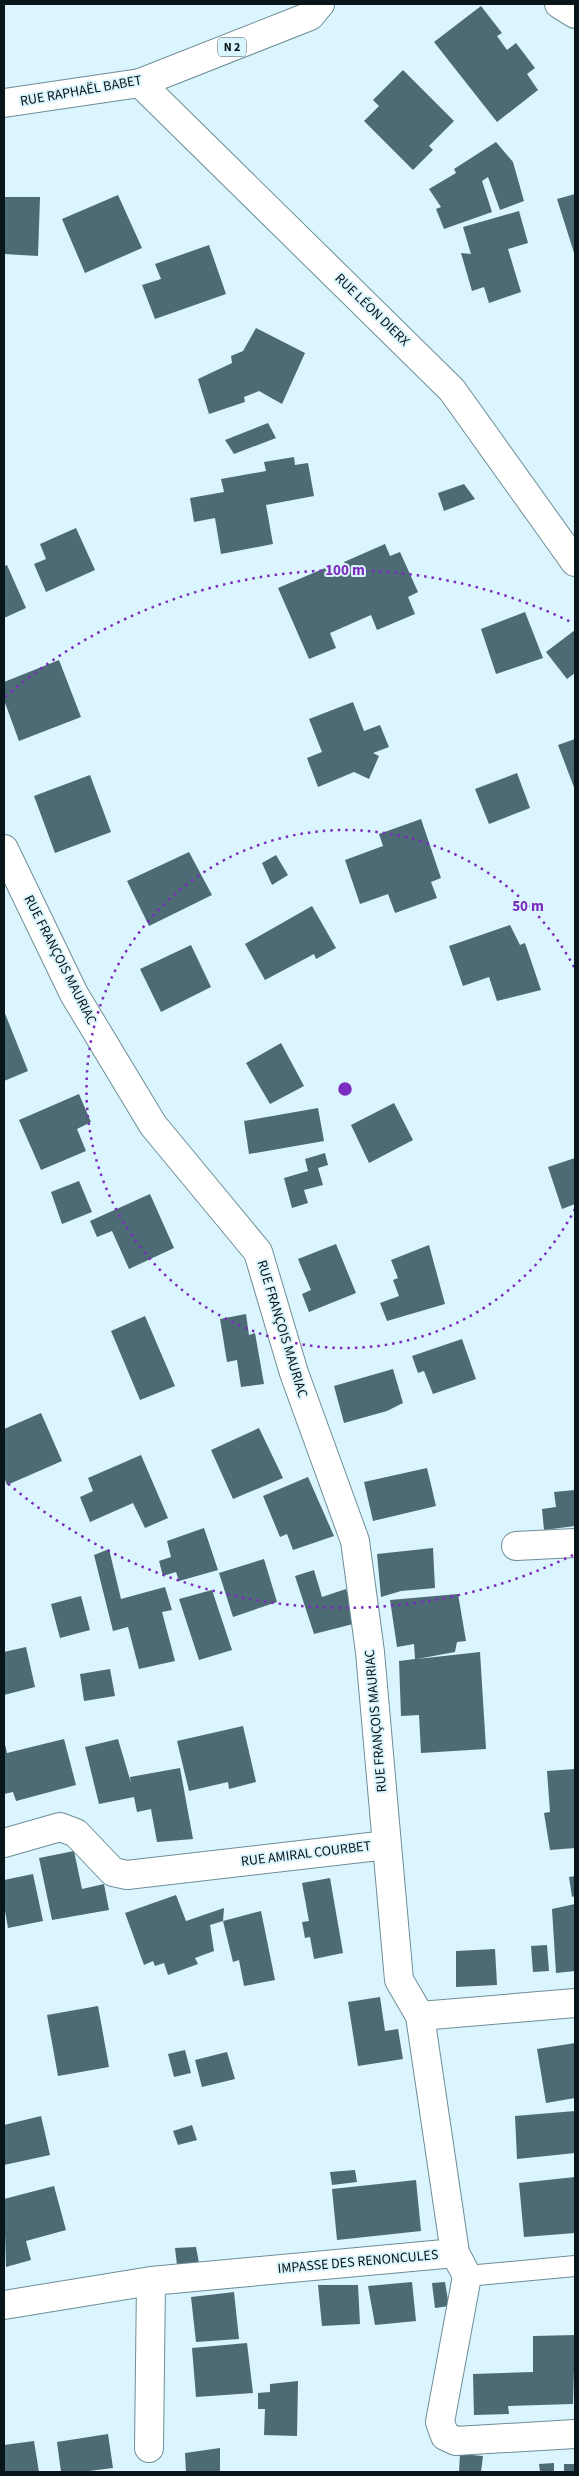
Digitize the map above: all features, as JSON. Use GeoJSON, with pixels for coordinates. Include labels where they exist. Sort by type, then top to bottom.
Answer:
{"type":"FeatureCollection","features":[{"type":"Feature","properties":{"kind":"street","name":"RUE RAPHAËL BABET"},"geometry":{"type":"LineString","coordinates":[[4,104],[140,83],[310,16],[320,4]]}},
{"type":"Feature","properties":{"kind":"street"},"geometry":{"type":"LineString","coordinates":[[559,4],[575,14]]}},
{"type":"Feature","properties":{"kind":"street","name":"RUE LÉON DIERX"},"geometry":{"type":"LineString","coordinates":[[140,83],[452,390],[575,562]]}},
{"type":"Feature","properties":{"kind":"street","name":"RUE FRANÇOIS MAURIAC"},"geometry":{"type":"LineString","coordinates":[[4,849],[74,994],[153,1125],[258,1252],[294,1373],[354,1541],[370,1652],[387,1845]]}},
{"type":"Feature","properties":{"kind":"street"},"geometry":{"type":"LineString","coordinates":[[516,1546],[575,1543]]}},
{"type":"Feature","properties":{"kind":"street","name":"RUE AMIRAL COURBET"},"geometry":{"type":"LineString","coordinates":[[4,1843],[60,1827],[76,1833],[113,1872],[126,1875],[387,1845],[399,1980],[420,2016]]}},
{"type":"Feature","properties":{"kind":"street"},"geometry":{"type":"LineString","coordinates":[[575,2003],[420,2016],[461,2264],[440,2422],[445,2436],[456,2441],[575,2434]]}},
{"type":"Feature","properties":{"kind":"street","name":"IMPASSE DES RENONCULES"},"geometry":{"type":"LineString","coordinates":[[4,2305],[151,2281],[461,2264]]}},
{"type":"Feature","properties":{"kind":"street"},"geometry":{"type":"LineString","coordinates":[[149,2448],[151,2281]]}},
{"type":"Feature","properties":{"kind":"lane"},"geometry":{"type":"LineString","coordinates":[[461,2264],[575,2266]]}},
{"type":"Feature","properties":{"kind":"building"},"geometry":{"type":"Polygon","coordinates":[[[481,6],[502,33],[497,36],[507,50],[516,43],[535,68],[527,74],[538,90],[497,122],[434,42],[481,6]]]}},
{"type":"Feature","properties":{"kind":"building"},"geometry":{"type":"Polygon","coordinates":[[[403,70],[454,121],[429,146],[433,150],[413,170],[364,121],[379,106],[373,100],[403,70]]]}},
{"type":"Feature","properties":{"kind":"building"},"geometry":{"type":"Polygon","coordinates":[[[496,142],[513,162],[524,201],[500,210],[488,177],[482,181],[492,212],[444,229],[436,209],[441,207],[429,189],[456,173],[454,169],[496,142]]]}},
{"type":"Feature","properties":{"kind":"building"},"geometry":{"type":"Polygon","coordinates":[[[575,194],[575,256],[557,199],[575,194]]]}},
{"type":"Feature","properties":{"kind":"building"},"geometry":{"type":"Polygon","coordinates":[[[118,195],[142,248],[85,273],[62,219],[118,195]]]}},
{"type":"Feature","properties":{"kind":"building"},"geometry":{"type":"Polygon","coordinates":[[[4,197],[40,197],[38,256],[4,254],[4,197]]]}},
{"type":"Feature","properties":{"kind":"building"},"geometry":{"type":"Polygon","coordinates":[[[519,211],[528,243],[508,249],[521,292],[489,303],[484,287],[472,291],[461,253],[471,254],[463,227],[519,211]]]}},
{"type":"Feature","properties":{"kind":"building"},"geometry":{"type":"Polygon","coordinates":[[[209,245],[226,294],[155,319],[142,285],[161,279],[155,264],[209,245]]]}},
{"type":"Feature","properties":{"kind":"building"},"geometry":{"type":"Polygon","coordinates":[[[256,328],[305,353],[282,404],[259,391],[244,397],[245,402],[209,414],[198,379],[232,363],[231,356],[243,351],[256,328]]]}},
{"type":"Feature","properties":{"kind":"building"},"geometry":{"type":"Polygon","coordinates":[[[268,423],[276,438],[234,454],[225,440],[268,423]]]}},
{"type":"Feature","properties":{"kind":"building"},"geometry":{"type":"Polygon","coordinates":[[[294,457],[295,465],[308,463],[314,496],[266,505],[273,544],[221,554],[215,518],[194,522],[190,498],[224,492],[221,479],[266,471],[264,462],[294,457]]]}},
{"type":"Feature","properties":{"kind":"building"},"geometry":{"type":"Polygon","coordinates":[[[464,484],[475,499],[444,511],[438,493],[464,484]]]}},
{"type":"Feature","properties":{"kind":"building"},"geometry":{"type":"Polygon","coordinates":[[[76,528],[95,570],[46,592],[34,564],[46,559],[40,544],[76,528]]]}},
{"type":"Feature","properties":{"kind":"building"},"geometry":{"type":"Polygon","coordinates":[[[385,544],[390,556],[400,552],[418,592],[408,597],[415,614],[377,630],[371,615],[330,633],[336,648],[309,659],[278,588],[325,568],[329,576],[347,568],[344,562],[385,544]]]}},
{"type":"Feature","properties":{"kind":"building"},"geometry":{"type":"Polygon","coordinates":[[[7,565],[26,608],[4,618],[4,566],[7,565]]]}},
{"type":"Feature","properties":{"kind":"building"},"geometry":{"type":"Polygon","coordinates":[[[525,612],[543,658],[496,674],[481,629],[525,612]]]}},
{"type":"Feature","properties":{"kind":"building"},"geometry":{"type":"Polygon","coordinates":[[[575,630],[575,673],[567,679],[546,652],[575,630]]]}},
{"type":"Feature","properties":{"kind":"building"},"geometry":{"type":"Polygon","coordinates":[[[59,660],[81,717],[19,741],[4,700],[4,682],[59,660]]]}},
{"type":"Feature","properties":{"kind":"building"},"geometry":{"type":"Polygon","coordinates":[[[353,702],[364,731],[380,725],[389,747],[373,753],[379,756],[369,779],[354,772],[318,787],[307,758],[322,752],[309,719],[353,702]]]}},
{"type":"Feature","properties":{"kind":"building"},"geometry":{"type":"Polygon","coordinates":[[[575,739],[575,790],[558,745],[575,739]]]}},
{"type":"Feature","properties":{"kind":"building"},"geometry":{"type":"Polygon","coordinates":[[[517,773],[530,808],[489,824],[475,789],[517,773]]]}},
{"type":"Feature","properties":{"kind":"building"},"geometry":{"type":"Polygon","coordinates":[[[90,775],[111,832],[55,853],[34,796],[90,775]]]}},
{"type":"Feature","properties":{"kind":"building"},"geometry":{"type":"Polygon","coordinates":[[[421,819],[441,878],[431,882],[437,898],[395,913],[388,894],[360,904],[345,860],[383,846],[379,834],[421,819]]]}},
{"type":"Feature","properties":{"kind":"building"},"geometry":{"type":"Polygon","coordinates":[[[189,852],[212,895],[149,926],[127,881],[189,852]]]}},
{"type":"Feature","properties":{"kind":"building"},"geometry":{"type":"Polygon","coordinates":[[[276,855],[288,875],[272,885],[262,863],[276,855]]]}},
{"type":"Feature","properties":{"kind":"building"},"geometry":{"type":"Polygon","coordinates":[[[312,906],[336,948],[316,959],[314,954],[265,980],[245,944],[312,906]]]}},
{"type":"Feature","properties":{"kind":"building"},"geometry":{"type":"Polygon","coordinates":[[[510,925],[520,945],[525,943],[541,990],[497,1001],[489,977],[463,986],[449,946],[510,925]]]}},
{"type":"Feature","properties":{"kind":"building"},"geometry":{"type":"Polygon","coordinates":[[[191,945],[211,987],[161,1012],[140,969],[191,945]]]}},
{"type":"Feature","properties":{"kind":"building"},"geometry":{"type":"Polygon","coordinates":[[[4,1011],[28,1071],[4,1081],[4,1011]]]}},
{"type":"Feature","properties":{"kind":"building"},"geometry":{"type":"Polygon","coordinates":[[[281,1043],[304,1086],[270,1104],[246,1063],[281,1043]]]}},
{"type":"Feature","properties":{"kind":"building"},"geometry":{"type":"Polygon","coordinates":[[[79,1094],[91,1122],[77,1129],[86,1151],[41,1170],[19,1120],[79,1094]]]}},
{"type":"Feature","properties":{"kind":"building"},"geometry":{"type":"Polygon","coordinates":[[[394,1103],[413,1140],[369,1163],[351,1125],[394,1103]]]}},
{"type":"Feature","properties":{"kind":"building"},"geometry":{"type":"Polygon","coordinates":[[[318,1108],[324,1141],[249,1154],[244,1121],[318,1108]]]}},
{"type":"Feature","properties":{"kind":"building"},"geometry":{"type":"Polygon","coordinates":[[[325,1153],[328,1165],[318,1168],[323,1185],[304,1190],[308,1203],[292,1208],[284,1178],[308,1171],[305,1159],[325,1153]]]}},
{"type":"Feature","properties":{"kind":"building"},"geometry":{"type":"Polygon","coordinates":[[[575,1158],[575,1204],[562,1209],[548,1167],[575,1158]]]}},
{"type":"Feature","properties":{"kind":"building"},"geometry":{"type":"Polygon","coordinates":[[[79,1181],[92,1212],[62,1224],[51,1192],[79,1181]]]}},
{"type":"Feature","properties":{"kind":"building"},"geometry":{"type":"Polygon","coordinates":[[[150,1194],[174,1248],[129,1269],[112,1231],[97,1237],[90,1221],[150,1194]]]}},
{"type":"Feature","properties":{"kind":"building"},"geometry":{"type":"Polygon","coordinates":[[[336,1244],[356,1293],[309,1312],[302,1294],[311,1290],[298,1259],[336,1244]]]}},
{"type":"Feature","properties":{"kind":"building"},"geometry":{"type":"Polygon","coordinates":[[[429,1245],[445,1304],[387,1321],[380,1303],[399,1296],[393,1280],[398,1278],[391,1260],[429,1245]]]}},
{"type":"Feature","properties":{"kind":"building"},"geometry":{"type":"Polygon","coordinates":[[[246,1314],[249,1335],[255,1333],[264,1384],[241,1387],[237,1360],[227,1362],[220,1319],[246,1314]]]}},
{"type":"Feature","properties":{"kind":"building"},"geometry":{"type":"Polygon","coordinates":[[[145,1316],[175,1386],[140,1400],[111,1331],[145,1316]]]}},
{"type":"Feature","properties":{"kind":"building"},"geometry":{"type":"Polygon","coordinates":[[[462,1339],[476,1379],[433,1394],[424,1371],[418,1373],[412,1356],[462,1339]]]}},
{"type":"Feature","properties":{"kind":"building"},"geometry":{"type":"Polygon","coordinates":[[[393,1369],[403,1403],[387,1411],[344,1423],[334,1386],[393,1369]]]}},
{"type":"Feature","properties":{"kind":"building"},"geometry":{"type":"Polygon","coordinates":[[[41,1413],[62,1461],[7,1485],[4,1477],[4,1429],[41,1413]]]}},
{"type":"Feature","properties":{"kind":"building"},"geometry":{"type":"Polygon","coordinates":[[[259,1428],[283,1478],[233,1499],[211,1450],[259,1428]]]}},
{"type":"Feature","properties":{"kind":"building"},"geometry":{"type":"Polygon","coordinates":[[[141,1455],[168,1518],[145,1528],[133,1503],[90,1522],[80,1497],[93,1491],[88,1478],[141,1455]]]}},
{"type":"Feature","properties":{"kind":"building"},"geometry":{"type":"Polygon","coordinates":[[[427,1468],[436,1506],[373,1521],[364,1482],[427,1468]]]}},
{"type":"Feature","properties":{"kind":"building"},"geometry":{"type":"Polygon","coordinates":[[[308,1477],[334,1536],[293,1550],[287,1534],[280,1537],[263,1496],[308,1477]]]}},
{"type":"Feature","properties":{"kind":"building"},"geometry":{"type":"Polygon","coordinates":[[[575,1490],[575,1526],[544,1530],[542,1509],[556,1507],[554,1492],[575,1490]]]}},
{"type":"Feature","properties":{"kind":"building"},"geometry":{"type":"Polygon","coordinates":[[[204,1528],[218,1570],[179,1581],[176,1572],[163,1576],[159,1561],[171,1557],[167,1541],[204,1528]]]}},
{"type":"Feature","properties":{"kind":"building"},"geometry":{"type":"Polygon","coordinates":[[[433,1548],[435,1588],[401,1591],[381,1597],[377,1554],[433,1548]]]}},
{"type":"Feature","properties":{"kind":"building"},"geometry":{"type":"Polygon","coordinates":[[[109,1549],[121,1599],[165,1587],[172,1610],[162,1612],[175,1661],[139,1669],[128,1627],[113,1631],[94,1555],[109,1549]]]}},
{"type":"Feature","properties":{"kind":"building"},"geometry":{"type":"Polygon","coordinates":[[[264,1559],[277,1602],[233,1617],[219,1573],[264,1559]]]}},
{"type":"Feature","properties":{"kind":"building"},"geometry":{"type":"Polygon","coordinates":[[[314,1570],[322,1597],[346,1589],[357,1623],[314,1634],[295,1576],[314,1570]]]}},
{"type":"Feature","properties":{"kind":"building"},"geometry":{"type":"Polygon","coordinates":[[[212,1590],[232,1650],[199,1660],[179,1599],[212,1590]]]}},
{"type":"Feature","properties":{"kind":"building"},"geometry":{"type":"Polygon","coordinates":[[[458,1594],[466,1641],[457,1642],[455,1652],[417,1659],[480,1652],[486,1749],[421,1753],[419,1715],[401,1716],[399,1661],[415,1659],[414,1644],[397,1647],[390,1600],[458,1594]]]}},
{"type":"Feature","properties":{"kind":"building"},"geometry":{"type":"Polygon","coordinates":[[[81,1596],[90,1630],[60,1638],[51,1604],[81,1596]]]}},
{"type":"Feature","properties":{"kind":"building"},"geometry":{"type":"Polygon","coordinates":[[[26,1647],[35,1687],[4,1695],[4,1652],[26,1647]]]}},
{"type":"Feature","properties":{"kind":"building"},"geometry":{"type":"Polygon","coordinates":[[[110,1669],[115,1696],[84,1701],[80,1674],[110,1669]]]}},
{"type":"Feature","properties":{"kind":"building"},"geometry":{"type":"Polygon","coordinates":[[[243,1726],[256,1782],[229,1789],[228,1782],[189,1791],[177,1741],[243,1726]]]}},
{"type":"Feature","properties":{"kind":"building"},"geometry":{"type":"Polygon","coordinates":[[[64,1739],[76,1785],[16,1801],[13,1792],[4,1794],[4,1740],[7,1753],[64,1739]]]}},
{"type":"Feature","properties":{"kind":"building"},"geometry":{"type":"Polygon","coordinates":[[[118,1739],[131,1783],[130,1777],[180,1768],[193,1839],[157,1842],[151,1809],[137,1812],[134,1797],[99,1804],[85,1747],[118,1739]]]}},
{"type":"Feature","properties":{"kind":"building"},"geometry":{"type":"Polygon","coordinates":[[[575,1769],[575,1848],[550,1850],[544,1813],[550,1812],[547,1771],[575,1769]]]}},
{"type":"Feature","properties":{"kind":"building"},"geometry":{"type":"Polygon","coordinates":[[[74,1851],[82,1889],[104,1884],[109,1910],[52,1920],[39,1858],[74,1851]]]}},
{"type":"Feature","properties":{"kind":"building"},"geometry":{"type":"Polygon","coordinates":[[[33,1874],[43,1921],[8,1928],[4,1905],[4,1880],[33,1874]]]}},
{"type":"Feature","properties":{"kind":"building"},"geometry":{"type":"Polygon","coordinates":[[[575,1876],[575,1896],[572,1897],[569,1877],[575,1876]]]}},
{"type":"Feature","properties":{"kind":"building"},"geometry":{"type":"Polygon","coordinates":[[[330,1878],[343,1953],[314,1959],[310,1937],[305,1938],[302,1922],[309,1921],[302,1883],[330,1878]]]}},
{"type":"Feature","properties":{"kind":"building"},"geometry":{"type":"Polygon","coordinates":[[[176,1895],[186,1921],[224,1908],[223,1921],[210,1925],[214,1951],[195,1958],[198,1964],[168,1975],[164,1963],[155,1966],[153,1961],[144,1965],[125,1913],[176,1895]]]}},
{"type":"Feature","properties":{"kind":"building"},"geometry":{"type":"Polygon","coordinates":[[[575,1904],[575,1971],[556,1973],[552,1909],[575,1904]]]}},
{"type":"Feature","properties":{"kind":"building"},"geometry":{"type":"Polygon","coordinates":[[[261,1911],[275,1980],[244,1986],[239,1960],[233,1962],[223,1921],[261,1911]]]}},
{"type":"Feature","properties":{"kind":"building"},"geometry":{"type":"Polygon","coordinates":[[[547,1945],[549,1971],[533,1972],[531,1946],[547,1945]]]}},
{"type":"Feature","properties":{"kind":"building"},"geometry":{"type":"Polygon","coordinates":[[[495,1949],[497,1985],[456,1987],[456,1951],[495,1949]]]}},
{"type":"Feature","properties":{"kind":"building"},"geometry":{"type":"Polygon","coordinates":[[[380,1997],[385,2031],[398,2029],[403,2059],[358,2066],[348,2002],[380,1997]]]}},
{"type":"Feature","properties":{"kind":"building"},"geometry":{"type":"Polygon","coordinates":[[[98,2006],[109,2067],[58,2076],[47,2015],[98,2006]]]}},
{"type":"Feature","properties":{"kind":"building"},"geometry":{"type":"Polygon","coordinates":[[[575,2043],[575,2098],[546,2103],[537,2049],[575,2043]]]}},
{"type":"Feature","properties":{"kind":"building"},"geometry":{"type":"Polygon","coordinates":[[[185,2050],[191,2073],[174,2077],[168,2054],[185,2050]]]}},
{"type":"Feature","properties":{"kind":"building"},"geometry":{"type":"Polygon","coordinates":[[[227,2052],[235,2079],[202,2087],[195,2060],[227,2052]]]}},
{"type":"Feature","properties":{"kind":"building"},"geometry":{"type":"Polygon","coordinates":[[[575,2111],[575,2153],[517,2159],[515,2116],[575,2111]]]}},
{"type":"Feature","properties":{"kind":"building"},"geometry":{"type":"Polygon","coordinates":[[[41,2116],[50,2155],[4,2165],[4,2125],[41,2116]]]}},
{"type":"Feature","properties":{"kind":"building"},"geometry":{"type":"Polygon","coordinates":[[[192,2125],[197,2140],[178,2145],[173,2131],[192,2125]]]}},
{"type":"Feature","properties":{"kind":"building"},"geometry":{"type":"Polygon","coordinates":[[[355,2170],[357,2182],[332,2185],[330,2172],[355,2170]]]}},
{"type":"Feature","properties":{"kind":"building"},"geometry":{"type":"Polygon","coordinates":[[[575,2177],[575,2233],[524,2237],[519,2183],[575,2177]]]}},
{"type":"Feature","properties":{"kind":"building"},"geometry":{"type":"Polygon","coordinates":[[[416,2180],[421,2231],[337,2240],[332,2189],[416,2180]]]}},
{"type":"Feature","properties":{"kind":"building"},"geometry":{"type":"Polygon","coordinates":[[[54,2186],[66,2230],[26,2241],[31,2260],[6,2267],[4,2199],[54,2186]]]}},
{"type":"Feature","properties":{"kind":"building"},"geometry":{"type":"Polygon","coordinates":[[[196,2247],[199,2263],[177,2265],[175,2248],[196,2247]]]}},
{"type":"Feature","properties":{"kind":"building"},"geometry":{"type":"Polygon","coordinates":[[[412,2282],[416,2321],[375,2325],[368,2286],[412,2282]]]}},
{"type":"Feature","properties":{"kind":"building"},"geometry":{"type":"Polygon","coordinates":[[[445,2282],[449,2306],[435,2308],[432,2283],[445,2282]]]}},
{"type":"Feature","properties":{"kind":"building"},"geometry":{"type":"Polygon","coordinates":[[[318,2285],[358,2285],[360,2324],[322,2326],[318,2285]]]}},
{"type":"Feature","properties":{"kind":"building"},"geometry":{"type":"Polygon","coordinates":[[[234,2292],[239,2339],[196,2342],[191,2297],[234,2292]]]}},
{"type":"Feature","properties":{"kind":"building"},"geometry":{"type":"Polygon","coordinates":[[[575,2335],[573,2404],[508,2406],[509,2414],[474,2415],[473,2374],[533,2372],[533,2336],[575,2335]]]}},
{"type":"Feature","properties":{"kind":"building"},"geometry":{"type":"Polygon","coordinates":[[[247,2343],[253,2393],[196,2397],[192,2348],[247,2343]]]}},
{"type":"Feature","properties":{"kind":"building"},"geometry":{"type":"Polygon","coordinates":[[[298,2381],[297,2436],[264,2435],[265,2409],[258,2409],[258,2393],[270,2392],[270,2384],[298,2381]]]}},
{"type":"Feature","properties":{"kind":"building"},"geometry":{"type":"Polygon","coordinates":[[[108,2434],[113,2468],[81,2472],[61,2472],[57,2442],[108,2434]]]}},
{"type":"Feature","properties":{"kind":"building"},"geometry":{"type":"Polygon","coordinates":[[[34,2441],[39,2472],[4,2472],[4,2445],[34,2441]]]}},
{"type":"Feature","properties":{"kind":"building"},"geometry":{"type":"Polygon","coordinates":[[[220,2448],[220,2472],[186,2472],[185,2453],[220,2448]]]}},
{"type":"Feature","properties":{"kind":"building"},"geometry":{"type":"Polygon","coordinates":[[[460,2454],[483,2456],[481,2472],[459,2472],[460,2454]]]}},
{"type":"Feature","properties":{"kind":"building"},"geometry":{"type":"Polygon","coordinates":[[[554,2463],[554,2472],[540,2472],[539,2464],[554,2463]]]}},
{"type":"Feature","properties":{"kind":"building"},"geometry":{"type":"Polygon","coordinates":[[[564,2464],[575,2464],[575,2472],[564,2472],[564,2464]]]}}]}
